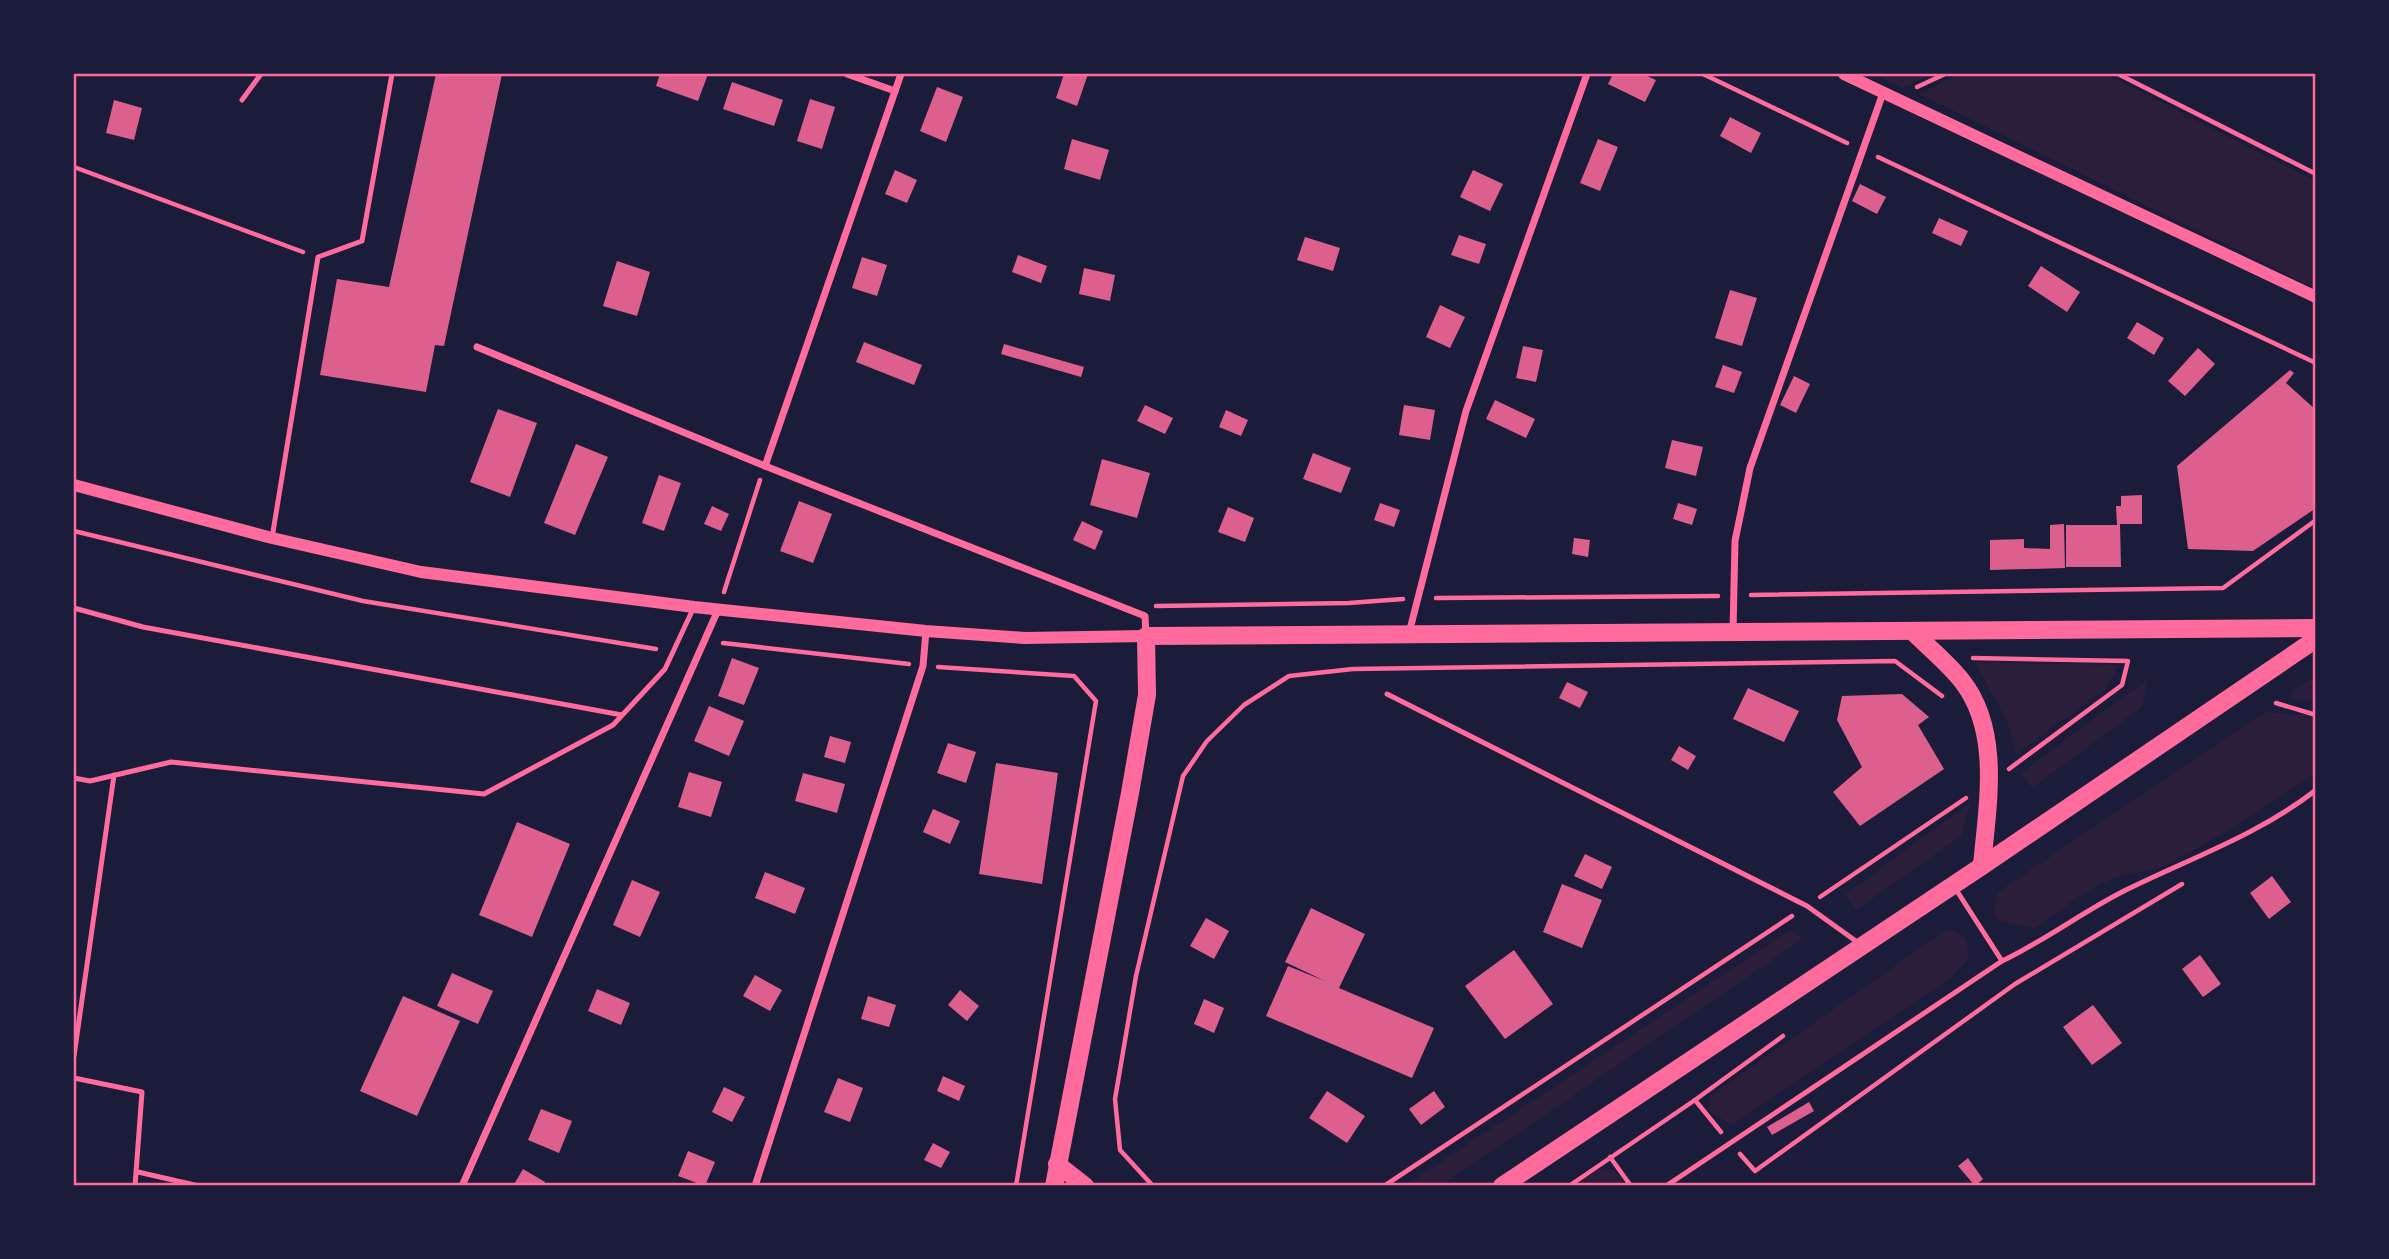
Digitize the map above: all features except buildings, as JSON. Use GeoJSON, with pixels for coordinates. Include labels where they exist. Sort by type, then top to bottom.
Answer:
{"type":"FeatureCollection","features":[{"type":"Feature","properties":{"kind":"main road"},"geometry":{"type":"LineString","coordinates":[[1054,1185],[1147,695],[1146,636],[2315,628]]}},
{"type":"Feature","properties":{"kind":"main road"},"geometry":{"type":"LineString","coordinates":[[1912,631],[1962,681],[1978,707],[1984,724],[1989,781],[1982,866]]}},
{"type":"Feature","properties":{"kind":"main road"},"geometry":{"type":"LineString","coordinates":[[1502,1185],[1982,866],[2315,639]]}},
{"type":"Feature","properties":{"kind":"main road"},"geometry":{"type":"LineString","coordinates":[[1058,1164],[1085,1185]]}},
{"type":"Feature","properties":{"kind":"street"},"geometry":{"type":"LineString","coordinates":[[847,74],[895,91]]}},
{"type":"Feature","properties":{"kind":"street"},"geometry":{"type":"LineString","coordinates":[[765,466],[901,74]]}},
{"type":"Feature","properties":{"kind":"street"},"geometry":{"type":"LineString","coordinates":[[1409,634],[1466,411],[1587,74]]}},
{"type":"Feature","properties":{"kind":"street"},"geometry":{"type":"LineString","coordinates":[[1844,74],[2315,297]]}},
{"type":"Feature","properties":{"kind":"street"},"geometry":{"type":"LineString","coordinates":[[1733,632],[1735,541],[1750,468],[1883,93]]}},
{"type":"Feature","properties":{"kind":"street"},"geometry":{"type":"LineString","coordinates":[[74,485],[272,538],[421,572],[718,610],[926,631],[1025,638],[1146,636],[1145,616],[765,466],[477,347]]}},
{"type":"Feature","properties":{"kind":"street"},"geometry":{"type":"LineString","coordinates":[[462,1185],[718,610]]}},
{"type":"Feature","properties":{"kind":"street"},"geometry":{"type":"LineString","coordinates":[[755,1185],[923,666],[926,631]]}},
{"type":"Feature","properties":{"kind":"lane"},"geometry":{"type":"LineString","coordinates":[[242,100],[261,74]]}},
{"type":"Feature","properties":{"kind":"lane"},"geometry":{"type":"LineString","coordinates":[[272,538],[318,257],[362,241],[392,74]]}},
{"type":"Feature","properties":{"kind":"lane"},"geometry":{"type":"LineString","coordinates":[[74,778],[90,781],[171,762],[484,794],[613,725],[665,669],[694,607]]}},
{"type":"Feature","properties":{"kind":"lane"},"geometry":{"type":"LineString","coordinates":[[74,608],[142,628],[622,715]]}},
{"type":"Feature","properties":{"kind":"lane"},"geometry":{"type":"LineString","coordinates":[[1387,694],[1807,906],[1862,945]]}},
{"type":"Feature","properties":{"kind":"lane"},"geometry":{"type":"LineString","coordinates":[[74,1056],[114,775]]}},
{"type":"Feature","properties":{"kind":"lane"},"geometry":{"type":"LineString","coordinates":[[1666,1185],[2002,961],[2036,945],[2124,891],[2253,832],[2315,790]]}},
{"type":"Feature","properties":{"kind":"lane"},"geometry":{"type":"LineString","coordinates":[[1953,885],[2002,961]]}},
{"type":"Feature","properties":{"kind":"lane"},"geometry":{"type":"LineString","coordinates":[[74,1078],[142,1092],[136,1133],[138,1172],[135,1185]]}},
{"type":"Feature","properties":{"kind":"lane"},"geometry":{"type":"LineString","coordinates":[[138,1172],[200,1185]]}},
{"type":"Feature","properties":{"kind":"path"},"geometry":{"type":"LineString","coordinates":[[1703,74],[2315,363]]}},
{"type":"Feature","properties":{"kind":"path"},"geometry":{"type":"LineString","coordinates":[[2118,74],[2315,173]]}},
{"type":"Feature","properties":{"kind":"path"},"geometry":{"type":"LineString","coordinates":[[74,167],[318,257]]}},
{"type":"Feature","properties":{"kind":"path"},"geometry":{"type":"LineString","coordinates":[[718,610],[765,466]]}},
{"type":"Feature","properties":{"kind":"path"},"geometry":{"type":"LineString","coordinates":[[74,531],[363,601],[673,652]]}},
{"type":"Feature","properties":{"kind":"path"},"geometry":{"type":"LineString","coordinates":[[706,641],[923,666],[1074,676],[1096,701],[1016,1185]]}},
{"type":"Feature","properties":{"kind":"path"},"geometry":{"type":"LineString","coordinates":[[1972,658],[2128,661],[2122,685],[2007,770]]}},
{"type":"Feature","properties":{"kind":"path"},"geometry":{"type":"LineString","coordinates":[[1153,1185],[1120,1150],[1115,1100],[1136,976],[1183,776],[1206,741],[1244,705],[1289,676],[1353,669],[1895,661],[1945,698]]}},
{"type":"Feature","properties":{"kind":"path"},"geometry":{"type":"LineString","coordinates":[[2276,703],[2315,715]]}},
{"type":"Feature","properties":{"kind":"path"},"geometry":{"type":"LineString","coordinates":[[1384,1185],[1969,796]]}},
{"type":"Feature","properties":{"kind":"path"},"geometry":{"type":"LineString","coordinates":[[1695,1100],[1755,1171],[2015,984],[2183,884]]}},
{"type":"Feature","properties":{"kind":"path"},"geometry":{"type":"LineString","coordinates":[[1569,1185],[1695,1100],[1783,1036]]}},
{"type":"Feature","properties":{"kind":"path"},"geometry":{"type":"LineString","coordinates":[[1610,1157],[1631,1185]]}},
{"type":"Feature","properties":{"kind":"shaded area"},"geometry":{"type":"Polygon","coordinates":[[[1873,74],[1932,74],[1903,88],[1873,74]]]}},
{"type":"Feature","properties":{"kind":"shaded area"},"geometry":{"type":"Polygon","coordinates":[[[1960,74],[2106,74],[2315,181],[2315,288],[1919,94],[1960,74]]]}},
{"type":"Feature","properties":{"kind":"shaded area"},"geometry":{"type":"Polygon","coordinates":[[[1975,662],[2119,665],[2106,689],[2016,754],[2007,721],[1975,662]]]}},
{"type":"Feature","properties":{"kind":"shaded area"},"geometry":{"type":"Polygon","coordinates":[[[2315,678],[2315,702],[2290,698],[2292,690],[2315,678]]]}},
{"type":"Feature","properties":{"kind":"shaded area"},"geometry":{"type":"Polygon","coordinates":[[[2148,679],[2142,707],[2032,788],[2021,773],[2148,679]]]}},
{"type":"Feature","properties":{"kind":"shaded area"},"geometry":{"type":"Polygon","coordinates":[[[2265,712],[2315,716],[2315,773],[2184,856],[2159,868],[2111,879],[2077,898],[2035,928],[1998,921],[1993,911],[1998,892],[2265,712]]]}},
{"type":"Feature","properties":{"kind":"shaded area"},"geometry":{"type":"Polygon","coordinates":[[[1971,802],[1961,836],[1856,910],[1845,895],[1971,802]]]}},
{"type":"Feature","properties":{"kind":"shaded area"},"geometry":{"type":"Polygon","coordinates":[[[1791,929],[1803,939],[1442,1185],[1406,1185],[1791,929]]]}},
{"type":"Feature","properties":{"kind":"shaded area"},"geometry":{"type":"Polygon","coordinates":[[[1946,930],[1958,932],[1965,938],[1968,954],[1968,960],[1950,979],[1731,1125],[1708,1110],[1710,1096],[1946,930]]]}},
{"type":"Feature","properties":{"kind":"shaded area"},"geometry":{"type":"Polygon","coordinates":[[[1598,1168],[1614,1170],[1621,1177],[1623,1185],[1571,1186],[1598,1168]]]}}]}
